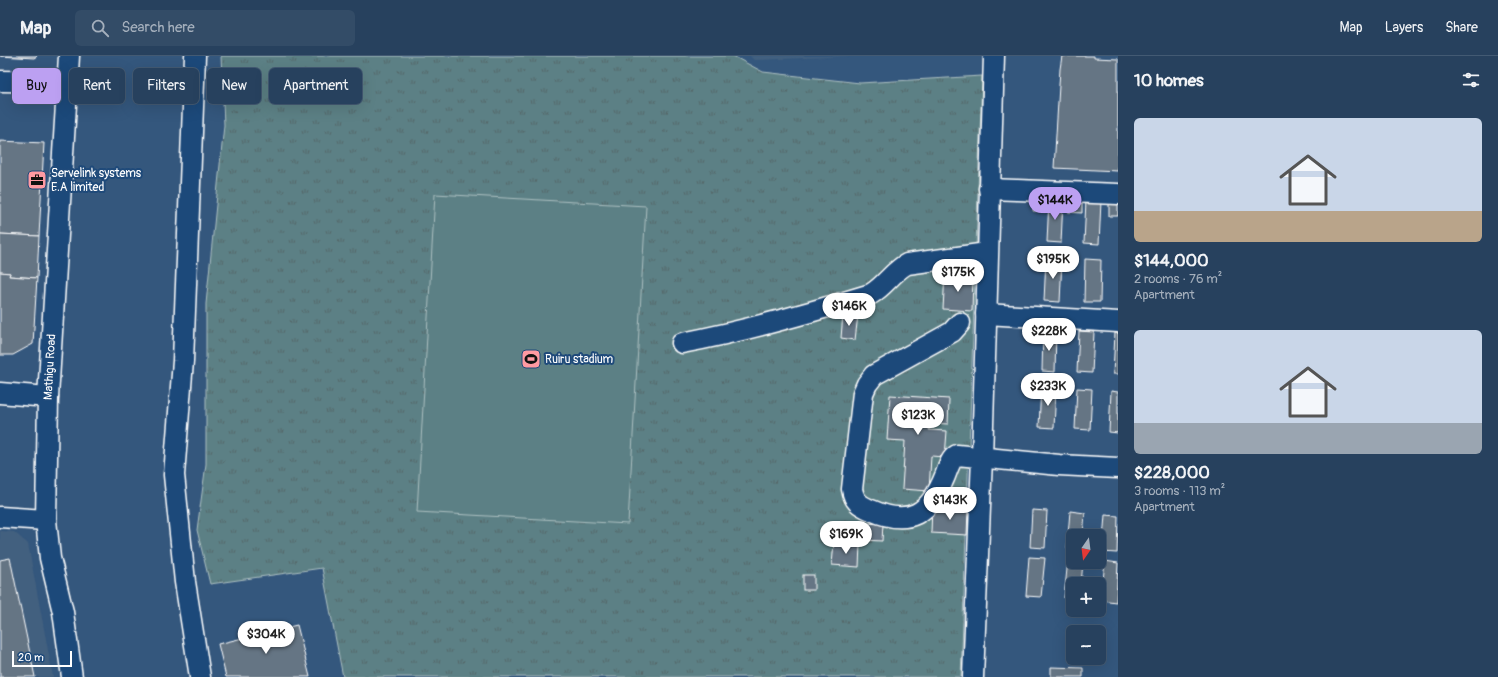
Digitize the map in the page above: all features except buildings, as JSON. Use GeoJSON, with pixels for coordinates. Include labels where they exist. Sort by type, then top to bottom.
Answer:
{"type":"FeatureCollection","features":[{"type":"Feature","properties":{"kind":"street","name":"Mathigu Road"},"geometry":{"type":"LineString","coordinates":[[69,56],[69,68]]}},
{"type":"Feature","properties":{"kind":"street"},"geometry":{"type":"LineString","coordinates":[[195,56],[183,361],[174,475],[185,582],[200,677]]}},
{"type":"Feature","properties":{"kind":"street"},"geometry":{"type":"LineString","coordinates":[[973,677],[982,458],[994,56]]}},
{"type":"Feature","properties":{"kind":"street"},"geometry":{"type":"LineString","coordinates":[[0,81],[69,82]]}},
{"type":"Feature","properties":{"kind":"street","name":"Mathigu Road"},"geometry":{"type":"LineString","coordinates":[[69,82],[48,397],[46,520],[50,558],[63,612],[72,677]]}},
{"type":"Feature","properties":{"kind":"street"},"geometry":{"type":"LineString","coordinates":[[989,189],[1118,194]]}},
{"type":"Feature","properties":{"kind":"street"},"geometry":{"type":"LineString","coordinates":[[682,343],[736,332],[871,294],[879,290],[901,267],[907,264],[987,253]]}},
{"type":"Feature","properties":{"kind":"street"},"geometry":{"type":"LineString","coordinates":[[986,314],[1118,322]]}},
{"type":"Feature","properties":{"kind":"street"},"geometry":{"type":"LineString","coordinates":[[960,323],[952,332],[874,375],[867,384],[862,401],[852,488],[853,498],[859,505],[888,517],[907,518],[916,515],[928,506],[935,497],[954,457],[957,455],[1118,468]]}},
{"type":"Feature","properties":{"kind":"street"},"geometry":{"type":"LineString","coordinates":[[0,393],[48,397]]}},
{"type":"Feature","properties":{"kind":"street"},"geometry":{"type":"LineString","coordinates":[[0,517],[46,520]]}},
{"type":"Feature","properties":{"kind":"shaded area"},"geometry":{"type":"Polygon","coordinates":[[[750,56],[850,56],[754,60],[750,56]]]}},
{"type":"Feature","properties":{"kind":"shaded area"},"geometry":{"type":"Polygon","coordinates":[[[0,531],[14,532],[28,544],[53,677],[0,677],[0,531]]]}},
{"type":"Feature","properties":{"kind":"green space"},"geometry":{"type":"Polygon","coordinates":[[[221,56],[733,56],[763,72],[860,83],[982,76],[961,677],[343,677],[322,568],[210,584],[197,530],[206,464],[206,304],[224,125],[223,104],[261,104],[261,68],[222,68],[221,56]]]}},
{"type":"Feature","properties":{"kind":"green space","name":"Ruiru stadium"},"geometry":{"type":"Polygon","coordinates":[[[435,194],[646,206],[628,524],[417,512],[435,194]]]}},
{"type":"Feature","properties":{"kind":"place","name":"Servelink systems E.A limited"},"geometry":{"type":"Point","coordinates":[37,180]}},
{"type":"Feature","properties":{"kind":"place","name":"Ruiru stadium"},"geometry":{"type":"Point","coordinates":[531,359]}}]}
